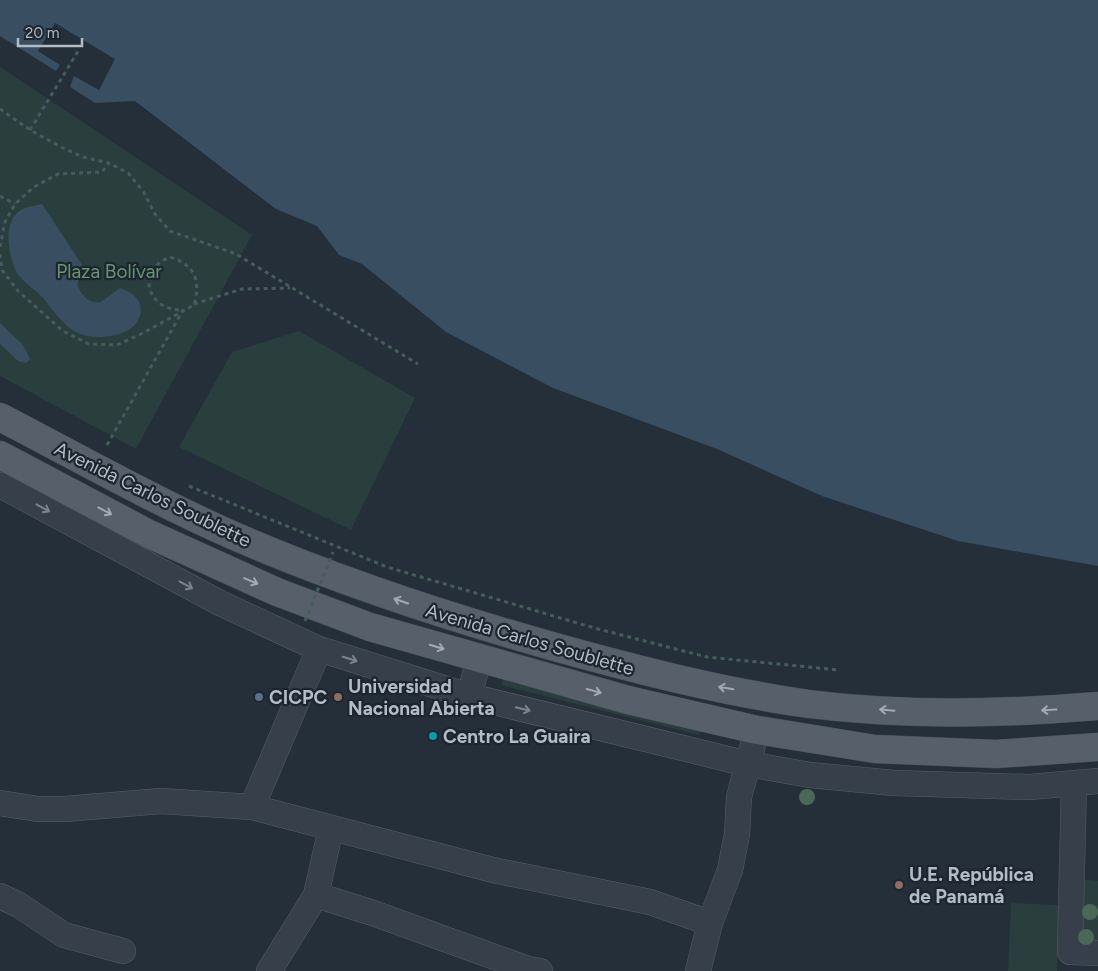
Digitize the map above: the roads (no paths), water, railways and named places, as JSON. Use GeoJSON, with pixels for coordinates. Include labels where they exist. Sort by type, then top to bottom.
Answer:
{"type":"FeatureCollection","features":[{"type":"Feature","properties":{"kind":"main road","name":"Avenida Carlos Soublette"},"geometry":{"type":"LineString","coordinates":[[0,416],[180,511],[292,560],[447,617],[656,675],[809,704],[912,712],[1046,711],[1098,706]]}},
{"type":"Feature","properties":{"kind":"main road","name":"Avenida Carlos Soublette"},"geometry":{"type":"LineString","coordinates":[[0,455],[149,534],[278,592],[370,627],[479,660],[628,700],[757,730],[875,750],[996,754],[1098,747]]}},
{"type":"Feature","properties":{"kind":"street"},"geometry":{"type":"LineString","coordinates":[[0,485],[220,603],[319,649],[469,696],[748,764],[810,775],[894,783],[1030,787],[1098,781]]}},
{"type":"Feature","properties":{"kind":"street"},"geometry":{"type":"LineString","coordinates":[[69,523],[79,498]]}},
{"type":"Feature","properties":{"kind":"street"},"geometry":{"type":"LineString","coordinates":[[252,807],[319,649]]}},
{"type":"Feature","properties":{"kind":"street"},"geometry":{"type":"LineString","coordinates":[[469,696],[479,660]]}},
{"type":"Feature","properties":{"kind":"street"},"geometry":{"type":"LineString","coordinates":[[698,971],[710,923],[730,870],[737,834],[739,796],[757,730]]}},
{"type":"Feature","properties":{"kind":"street"},"geometry":{"type":"LineString","coordinates":[[1074,783],[1070,952],[1098,953]]}},
{"type":"Feature","properties":{"kind":"street"},"geometry":{"type":"LineString","coordinates":[[0,803],[38,809],[65,809],[161,801],[252,807],[493,870],[650,902],[710,923]]}},
{"type":"Feature","properties":{"kind":"street"},"geometry":{"type":"LineString","coordinates":[[269,971],[316,895],[331,828]]}},
{"type":"Feature","properties":{"kind":"street"},"geometry":{"type":"LineString","coordinates":[[316,895],[373,913],[528,969],[540,971]]}},
{"type":"Feature","properties":{"kind":"street"},"geometry":{"type":"LineString","coordinates":[[0,896],[19,905],[64,935],[124,951]]}},
{"type":"Feature","properties":{"kind":"water"},"geometry":{"type":"Polygon","coordinates":[[[0,0],[1098,0],[1098,566],[958,541],[822,496],[717,449],[553,388],[446,332],[362,264],[339,255],[317,226],[276,209],[135,101],[95,103],[70,87],[74,76],[99,90],[115,59],[55,23],[38,51],[60,65],[56,71],[0,36],[0,0]]]}},
{"type":"Feature","properties":{"kind":"water"},"geometry":{"type":"Polygon","coordinates":[[[42,204],[86,271],[81,273],[77,285],[81,292],[92,302],[101,302],[120,288],[131,293],[138,300],[141,310],[140,316],[133,327],[119,334],[101,337],[78,333],[63,322],[43,298],[16,271],[10,250],[10,225],[13,218],[22,209],[42,204]]]}},
{"type":"Feature","properties":{"kind":"water"},"geometry":{"type":"Polygon","coordinates":[[[0,323],[23,345],[30,359],[26,363],[18,361],[0,344],[0,323]]]}},
{"type":"Feature","properties":{"kind":"place","name":"CICPC"},"geometry":{"type":"Point","coordinates":[259,697]}},
{"type":"Feature","properties":{"kind":"place","name":"Universidad Nacional Abierta"},"geometry":{"type":"Point","coordinates":[338,697]}},
{"type":"Feature","properties":{"kind":"place","name":"Centro La Guaira"},"geometry":{"type":"Point","coordinates":[433,736]}},
{"type":"Feature","properties":{"kind":"place","name":"U.E. República de Panamá"},"geometry":{"type":"Point","coordinates":[899,885]}},
{"type":"Feature","properties":{"kind":"park label","name":"Plaza Bolívar"},"geometry":{"type":"Point","coordinates":[109,271]}}]}
